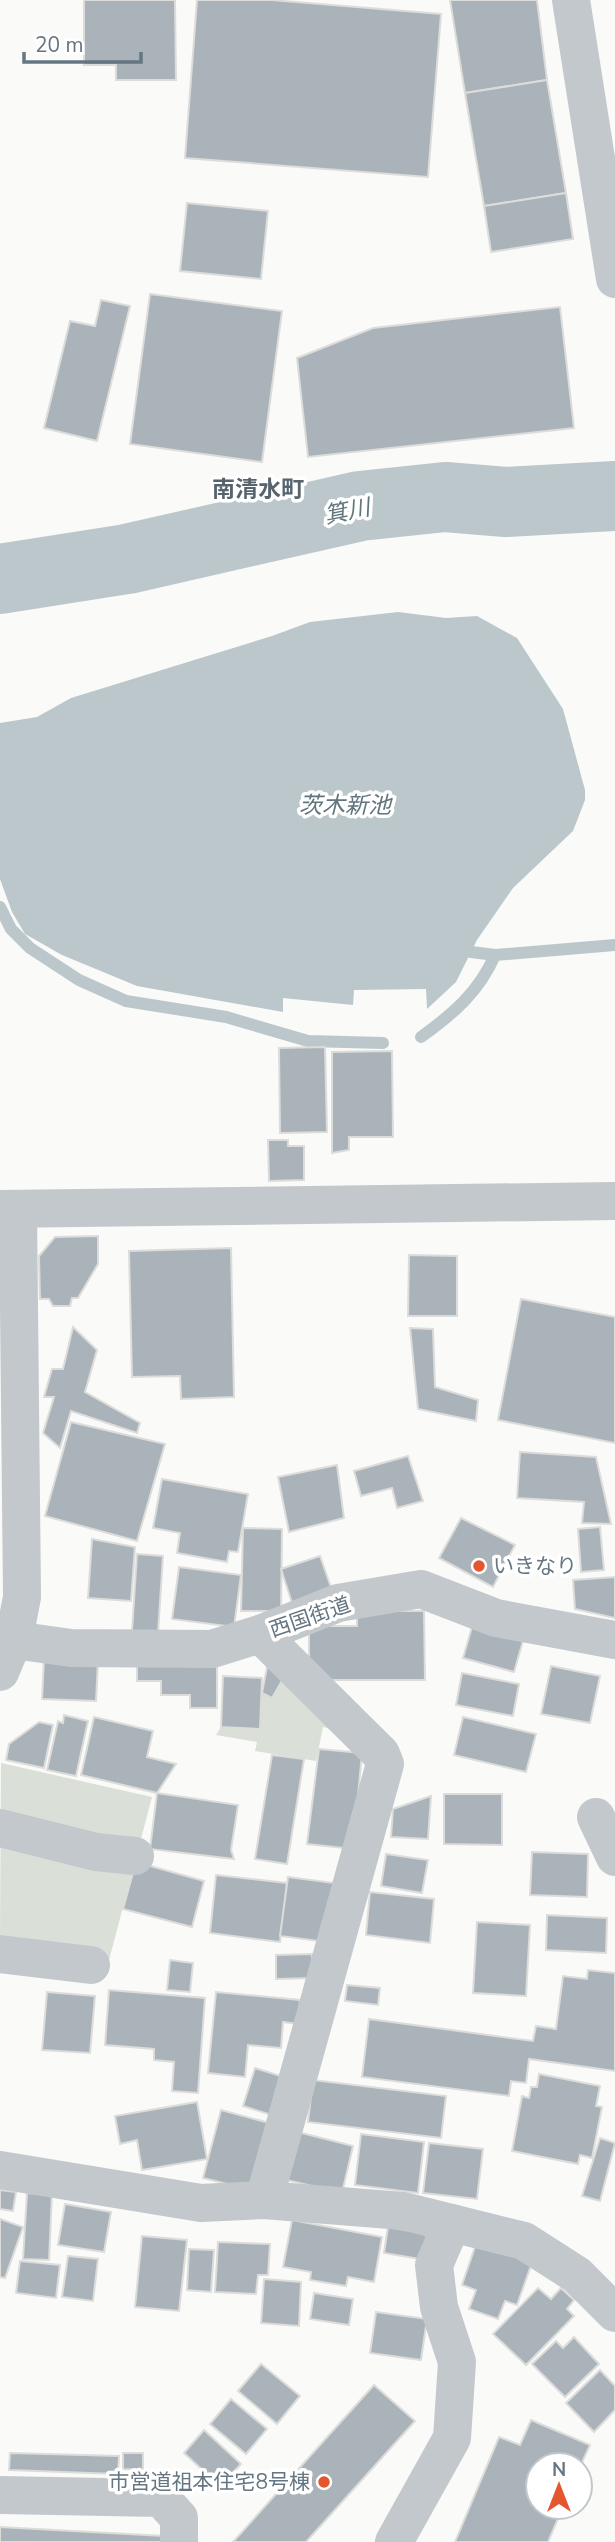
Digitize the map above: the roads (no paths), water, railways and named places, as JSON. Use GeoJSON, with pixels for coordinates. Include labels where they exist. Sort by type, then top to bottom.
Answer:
{"type":"FeatureCollection","features":[{"type":"Feature","properties":{"kind":"street"},"geometry":{"type":"LineString","coordinates":[[571,0],[615,279]]}},
{"type":"Feature","properties":{"kind":"street"},"geometry":{"type":"LineString","coordinates":[[5,1650],[22,1597],[9,1209],[615,1201]]}},
{"type":"Feature","properties":{"kind":"street","name":"西国街道"},"geometry":{"type":"LineString","coordinates":[[5,1650],[212,1649],[260,1634],[338,1603],[421,1589],[496,1618],[615,1640]]}},
{"type":"Feature","properties":{"kind":"street"},"geometry":{"type":"LineString","coordinates":[[260,1634],[381,1754],[385,1764],[264,2200]]}},
{"type":"Feature","properties":{"kind":"street"},"geometry":{"type":"LineString","coordinates":[[596,1817],[615,1857]]}},
{"type":"Feature","properties":{"kind":"street"},"geometry":{"type":"LineString","coordinates":[[0,1828],[96,1852],[135,1856]]}},
{"type":"Feature","properties":{"kind":"street"},"geometry":{"type":"LineString","coordinates":[[0,1954],[91,1965]]}},
{"type":"Feature","properties":{"kind":"street"},"geometry":{"type":"LineString","coordinates":[[0,2170],[201,2203],[264,2200],[403,2211],[524,2241],[577,2274],[615,2313]]}},
{"type":"Feature","properties":{"kind":"street"},"geometry":{"type":"LineString","coordinates":[[394,2542],[452,2438],[457,2362],[439,2306],[434,2265],[452,2223]]}},
{"type":"Feature","properties":{"kind":"street"},"geometry":{"type":"LineString","coordinates":[[0,2496],[162,2498],[179,2518],[179,2542]]}},
{"type":"Feature","properties":{"kind":"water","name":"茨木新池"},"geometry":{"type":"Polygon","coordinates":[[[398,612],[446,618],[477,616],[517,638],[563,709],[585,790],[585,800],[573,831],[513,888],[477,940],[456,982],[427,1009],[426,989],[354,990],[353,1005],[283,998],[283,1012],[137,986],[62,955],[25,934],[12,912],[0,879],[0,723],[37,717],[71,698],[310,622],[398,612]]]}},
{"type":"Feature","properties":{"kind":"waterway","name":"箕川"},"geometry":{"type":"LineString","coordinates":[[0,579],[127,559],[360,506],[445,497],[506,502],[615,496]]}},
{"type":"Feature","properties":{"kind":"waterway"},"geometry":{"type":"LineString","coordinates":[[0,907],[11,929],[30,948],[79,980],[126,1001],[226,1017],[308,1041],[383,1043]]}},
{"type":"Feature","properties":{"kind":"waterway"},"geometry":{"type":"LineString","coordinates":[[421,1037],[464,1001],[481,980],[495,955],[615,945]]}},
{"type":"Feature","properties":{"kind":"waterway"},"geometry":{"type":"LineString","coordinates":[[471,952],[495,955]]}},
{"type":"Feature","properties":{"kind":"place","name":"いきなり"},"geometry":{"type":"Point","coordinates":[479,1566]}},
{"type":"Feature","properties":{"kind":"place","name":"市営道祖本住宅8号棟"},"geometry":{"type":"Point","coordinates":[324,2482]}},
{"type":"Feature","properties":{"kind":"district","name":"南清水町"},"geometry":{"type":"Point","coordinates":[258,489]}}]}
